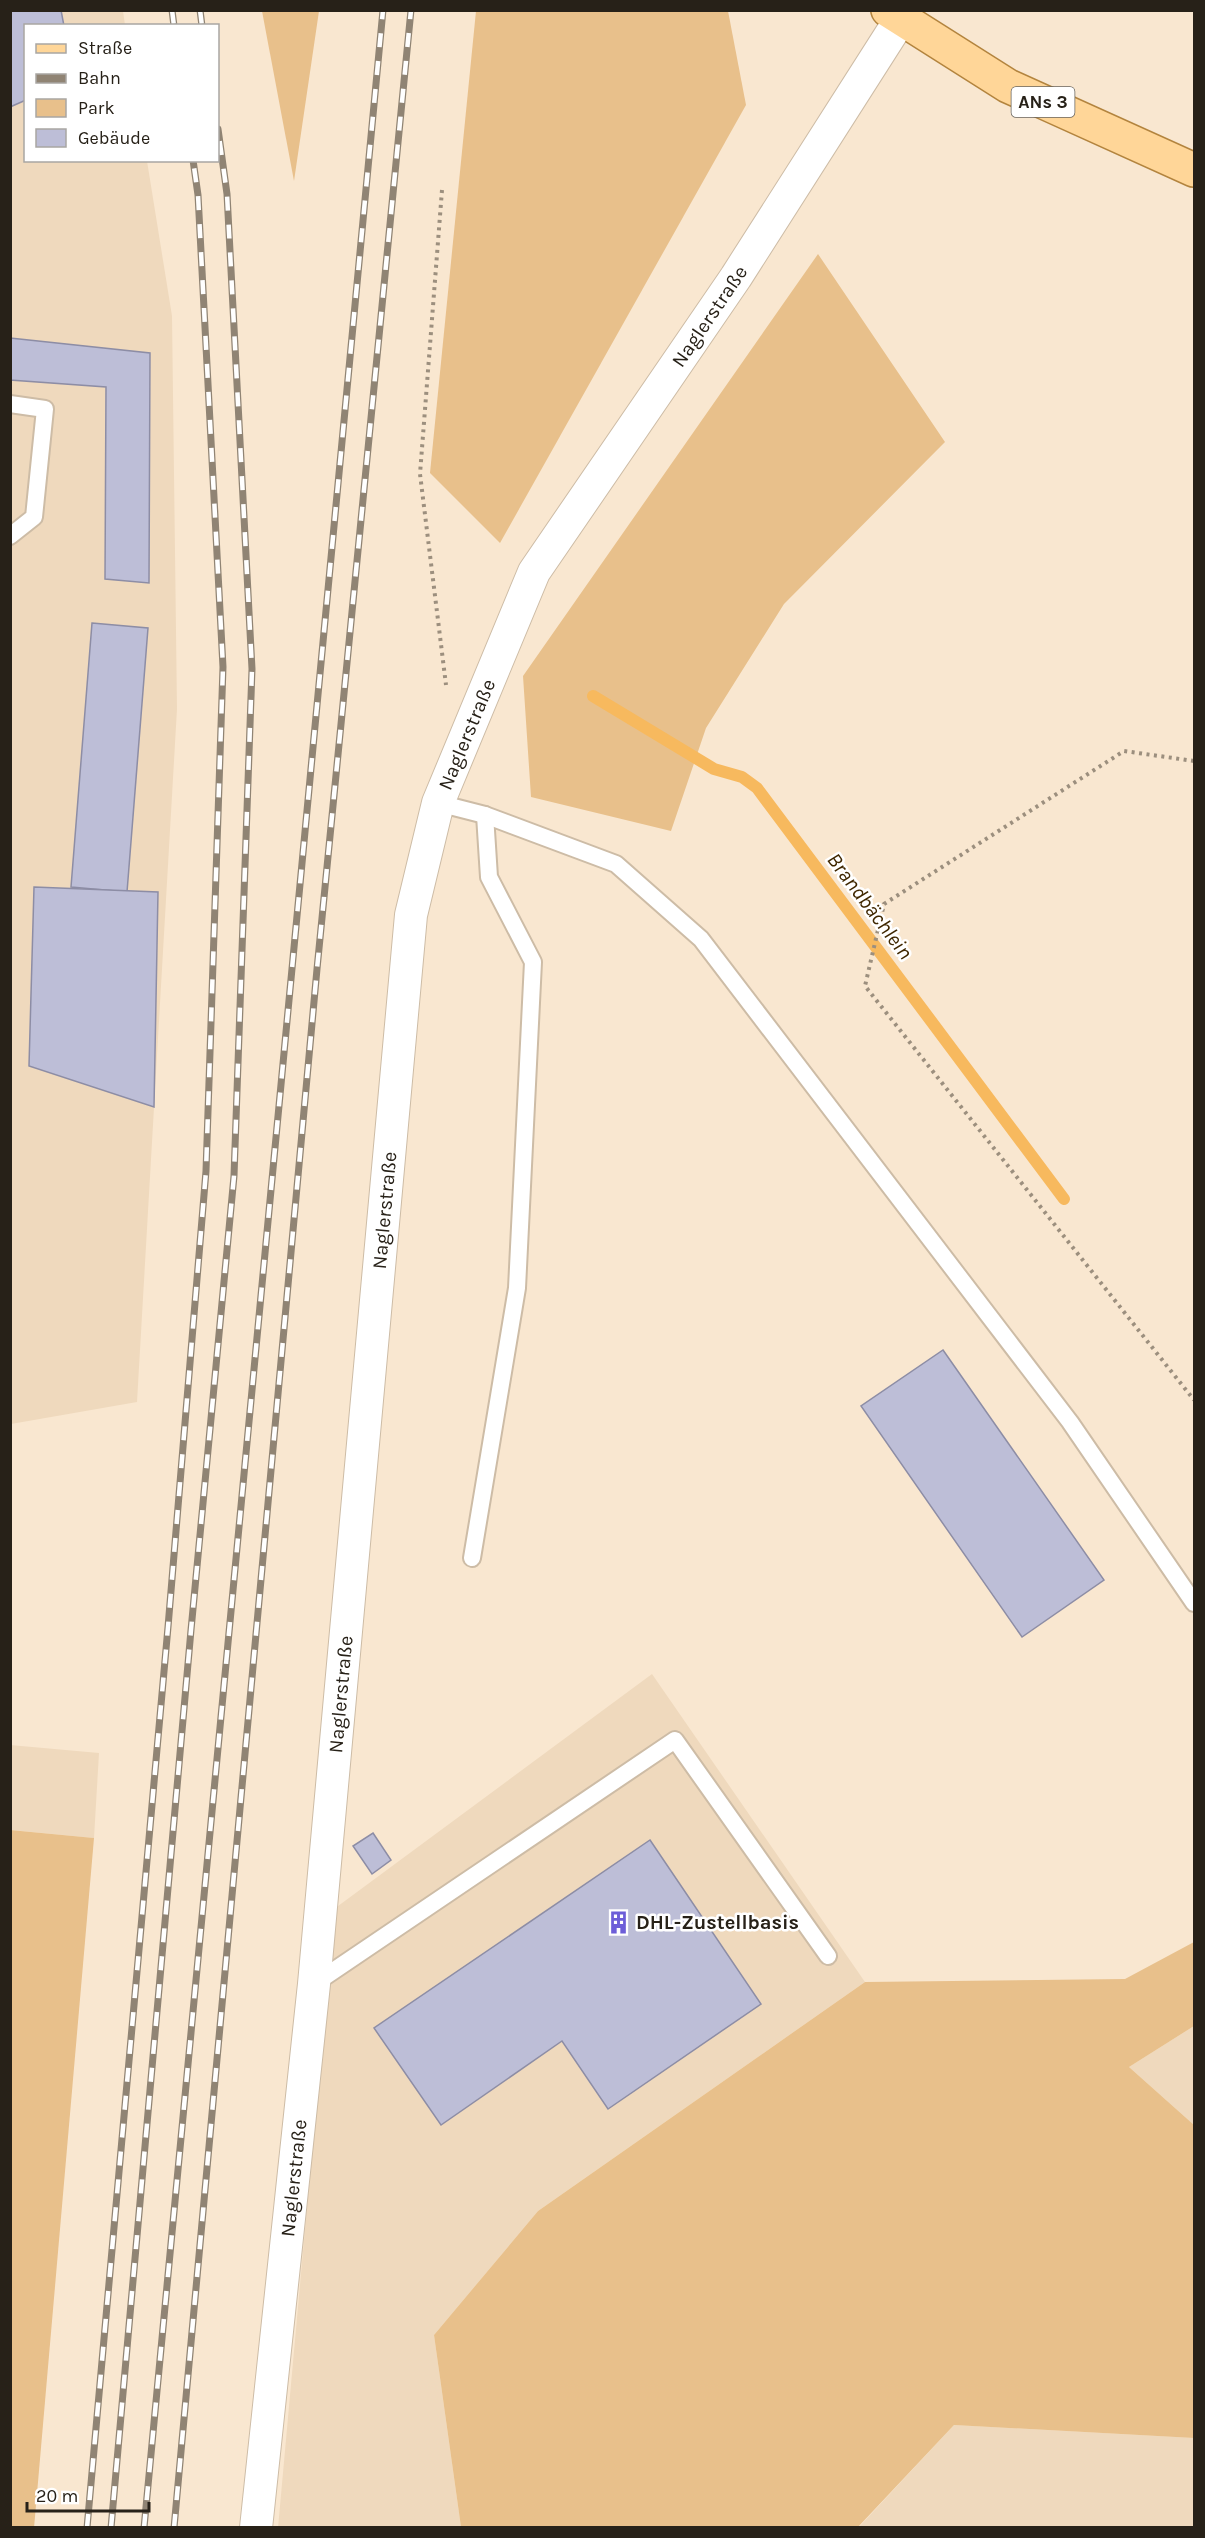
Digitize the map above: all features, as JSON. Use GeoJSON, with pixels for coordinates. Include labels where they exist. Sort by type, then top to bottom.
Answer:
{"type":"FeatureCollection","features":[{"type":"Feature","properties":{"kind":"main road","name":"ANs 3"},"geometry":{"type":"LineString","coordinates":[[897,14],[1008,86],[1194,170]]}},
{"type":"Feature","properties":{"kind":"street","name":"Naglerstraße"},"geometry":{"type":"LineString","coordinates":[[256,2528],[314,1984],[411,915],[438,803],[534,572],[736,277],[897,14]]}},
{"type":"Feature","properties":{"kind":"lane"},"geometry":{"type":"LineString","coordinates":[[10,404],[45,409],[34,517],[10,536]]}},
{"type":"Feature","properties":{"kind":"lane"},"geometry":{"type":"LineString","coordinates":[[438,803],[485,815],[616,864],[701,939],[1070,1422],[1194,1603]]}},
{"type":"Feature","properties":{"kind":"lane"},"geometry":{"type":"LineString","coordinates":[[472,1558],[517,1288],[533,962],[489,877],[485,815]]}},
{"type":"Feature","properties":{"kind":"lane"},"geometry":{"type":"LineString","coordinates":[[314,1984],[675,1740],[828,1956]]}},
{"type":"Feature","properties":{"kind":"path"},"geometry":{"type":"LineString","coordinates":[[442,190],[420,474],[447,688]]}},
{"type":"Feature","properties":{"kind":"path"},"geometry":{"type":"LineString","coordinates":[[1194,761],[1124,751],[884,904],[865,986],[1194,1400]]}},
{"type":"Feature","properties":{"kind":"shaded area"},"geometry":{"type":"Polygon","coordinates":[[[11,11],[123,11],[125,24],[24,24],[24,162],[147,162],[172,316],[177,709],[137,1402],[11,1424],[11,11]]]}},
{"type":"Feature","properties":{"kind":"shaded area"},"geometry":{"type":"Polygon","coordinates":[[[652,1674],[865,1982],[538,2211],[434,2335],[461,2527],[278,2528],[334,1909],[652,1674]]]}},
{"type":"Feature","properties":{"kind":"shaded area"},"geometry":{"type":"Polygon","coordinates":[[[10,1745],[99,1753],[94,1838],[11,1830],[10,1745]]]}},
{"type":"Feature","properties":{"kind":"shaded area"},"geometry":{"type":"Polygon","coordinates":[[[1194,2026],[1194,2125],[1129,2067],[1194,2026]]]}},
{"type":"Feature","properties":{"kind":"shaded area"},"geometry":{"type":"Polygon","coordinates":[[[954,2425],[1194,2438],[1194,2527],[858,2528],[954,2425]]]}},
{"type":"Feature","properties":{"kind":"green space"},"geometry":{"type":"Polygon","coordinates":[[[262,11],[319,11],[294,181],[262,11]]]}},
{"type":"Feature","properties":{"kind":"green space"},"geometry":{"type":"Polygon","coordinates":[[[476,11],[728,11],[746,105],[500,543],[430,473],[476,11]]]}},
{"type":"Feature","properties":{"kind":"green space"},"geometry":{"type":"Polygon","coordinates":[[[818,254],[945,442],[784,604],[706,728],[671,831],[531,797],[523,676],[818,254]]]}},
{"type":"Feature","properties":{"kind":"green space"},"geometry":{"type":"Polygon","coordinates":[[[10,1830],[94,1838],[34,2528],[10,2527],[10,1830]]]}},
{"type":"Feature","properties":{"kind":"green space"},"geometry":{"type":"Polygon","coordinates":[[[1194,1942],[1194,2026],[1129,2067],[1194,2125],[1194,2438],[954,2425],[858,2527],[461,2527],[434,2335],[538,2211],[865,1982],[1125,1979],[1194,1942]]]}},
{"type":"Feature","properties":{"kind":"building"},"geometry":{"type":"Polygon","coordinates":[[[10,10],[61,10],[64,24],[24,24],[24,101],[10,107],[10,10]]]}},
{"type":"Feature","properties":{"kind":"building"},"geometry":{"type":"Polygon","coordinates":[[[10,338],[150,353],[149,583],[105,579],[106,387],[10,380],[10,338]]]}},
{"type":"Feature","properties":{"kind":"building"},"geometry":{"type":"Polygon","coordinates":[[[92,623],[148,628],[127,892],[71,887],[92,623]]]}},
{"type":"Feature","properties":{"kind":"building"},"geometry":{"type":"Polygon","coordinates":[[[34,887],[158,892],[154,1107],[29,1066],[34,887]]]}},
{"type":"Feature","properties":{"kind":"building"},"geometry":{"type":"Polygon","coordinates":[[[943,1350],[1104,1580],[1022,1637],[861,1406],[943,1350]]]}},
{"type":"Feature","properties":{"kind":"building"},"geometry":{"type":"Polygon","coordinates":[[[373,1833],[391,1860],[372,1874],[353,1846],[373,1833]]]}},
{"type":"Feature","properties":{"kind":"building","name":"DHL-Zustellbasis"},"geometry":{"type":"Polygon","coordinates":[[[650,1840],[761,2004],[608,2109],[562,2041],[441,2125],[374,2028],[650,1840]]]}},
{"type":"Feature","properties":{"kind":"waterway","name":"Brandbächlein"},"geometry":{"type":"LineString","coordinates":[[593,696],[714,769],[742,777],[757,788],[1064,1199]]}},
{"type":"Feature","properties":{"kind":"railway"},"geometry":{"type":"LineString","coordinates":[[172,10],[174,24]]}},
{"type":"Feature","properties":{"kind":"railway"},"geometry":{"type":"LineString","coordinates":[[200,10],[202,24]]}},
{"type":"Feature","properties":{"kind":"railway"},"geometry":{"type":"LineString","coordinates":[[144,2528],[383,10]]}},
{"type":"Feature","properties":{"kind":"railway"},"geometry":{"type":"LineString","coordinates":[[174,2528],[317,969],[411,10]]}},
{"type":"Feature","properties":{"kind":"railway"},"geometry":{"type":"LineString","coordinates":[[111,2528],[234,1176],[252,669],[227,194],[219,136]]}},
{"type":"Feature","properties":{"kind":"railway"},"geometry":{"type":"LineString","coordinates":[[87,2528],[168,1627],[206,1171],[223,667],[198,195],[193,162]]}},
{"type":"Feature","properties":{"kind":"place","name":"DHL-Zustellbasis"},"geometry":{"type":"Point","coordinates":[618,1922]}}]}
